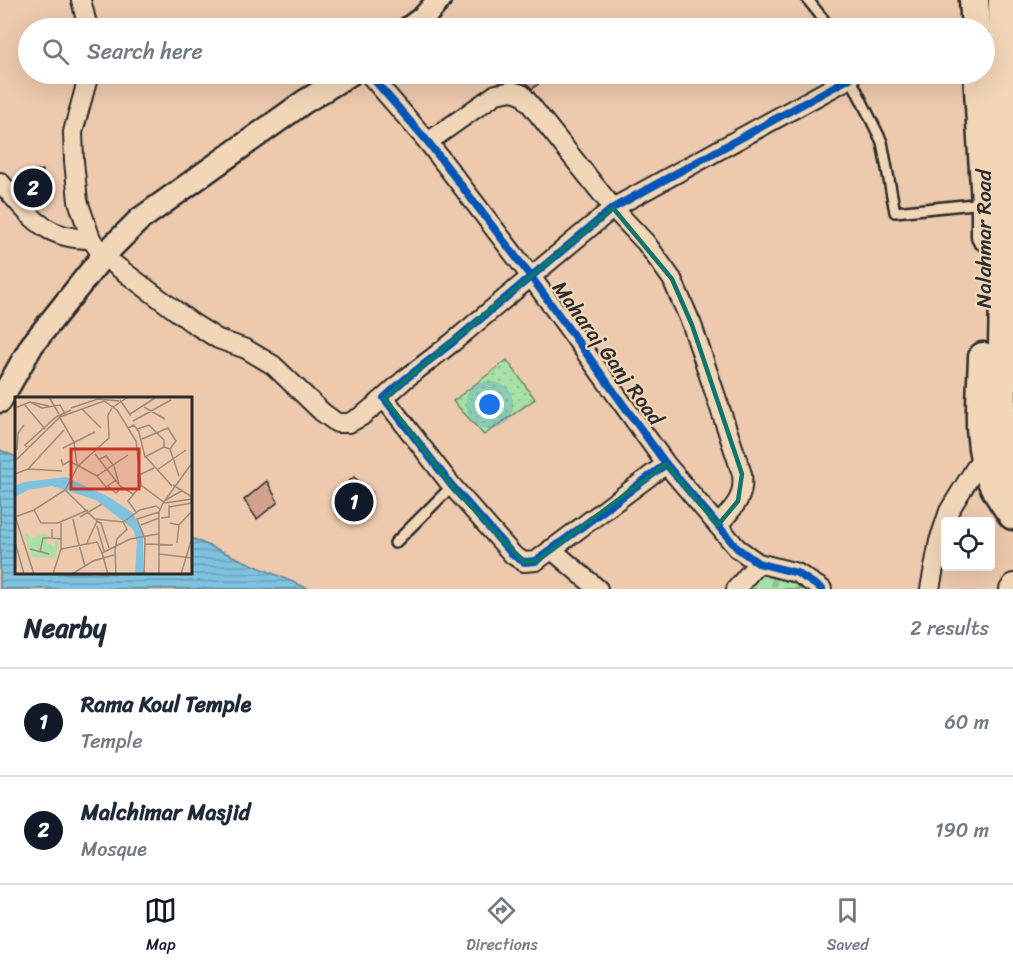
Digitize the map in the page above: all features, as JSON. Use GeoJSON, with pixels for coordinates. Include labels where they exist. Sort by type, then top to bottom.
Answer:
{"type":"FeatureCollection","features":[{"type":"Feature","properties":{"kind":"main road"},"geometry":{"type":"LineString","coordinates":[[975,0],[976,18]]}},
{"type":"Feature","properties":{"kind":"main road","name":"Nalahmar Road"},"geometry":{"type":"LineString","coordinates":[[999,402],[1006,198],[1002,0]]}},
{"type":"Feature","properties":{"kind":"main road","name":"Nalahmar Road"},"geometry":{"type":"LineString","coordinates":[[979,84],[1001,446],[1005,467],[1013,487]]}},
{"type":"Feature","properties":{"kind":"main road"},"geometry":{"type":"LineString","coordinates":[[999,402],[981,428],[984,454],[993,482],[1013,515]]}},
{"type":"Feature","properties":{"kind":"street"},"geometry":{"type":"LineString","coordinates":[[81,0],[86,18]]}},
{"type":"Feature","properties":{"kind":"street"},"geometry":{"type":"LineString","coordinates":[[423,18],[439,0]]}},
{"type":"Feature","properties":{"kind":"street"},"geometry":{"type":"LineString","coordinates":[[86,84],[73,132],[74,161],[78,201],[97,248]]}},
{"type":"Feature","properties":{"kind":"street"},"geometry":{"type":"LineString","coordinates":[[0,400],[32,345],[97,248],[140,220],[304,102],[334,84]]}},
{"type":"Feature","properties":{"kind":"street","name":"Maharaj Ganj Road"},"geometry":{"type":"LineString","coordinates":[[378,84],[428,142],[532,278],[666,465],[737,548],[758,562],[798,573],[822,589]]}},
{"type":"Feature","properties":{"kind":"street"},"geometry":{"type":"LineString","coordinates":[[0,182],[32,218],[52,233],[97,248],[191,322],[218,339],[246,349],[273,365],[322,412],[337,423],[349,423],[362,416],[532,278],[613,208],[835,84]]}},
{"type":"Feature","properties":{"kind":"street"},"geometry":{"type":"LineString","coordinates":[[428,142],[496,94],[512,90],[522,94],[613,208],[646,243],[672,279],[692,325],[735,454],[743,488],[738,501],[718,525]]}},
{"type":"Feature","properties":{"kind":"street"},"geometry":{"type":"LineString","coordinates":[[384,398],[452,486],[513,555],[524,562],[536,561],[666,465]]}},
{"type":"Feature","properties":{"kind":"street"},"geometry":{"type":"LineString","coordinates":[[930,589],[939,541],[949,511],[984,454]]}},
{"type":"Feature","properties":{"kind":"street"},"geometry":{"type":"LineString","coordinates":[[551,549],[598,589]]}},
{"type":"Feature","properties":{"kind":"street"},"geometry":{"type":"LineString","coordinates":[[736,589],[758,562]]}},
{"type":"Feature","properties":{"kind":"street"},"geometry":{"type":"LineString","coordinates":[[1009,589],[1013,583]]}},
{"type":"Feature","properties":{"kind":"lane"},"geometry":{"type":"LineString","coordinates":[[808,0],[822,18]]}},
{"type":"Feature","properties":{"kind":"lane"},"geometry":{"type":"LineString","coordinates":[[853,84],[882,142],[895,212],[986,203]]}},
{"type":"Feature","properties":{"kind":"lane"},"geometry":{"type":"LineString","coordinates":[[395,543],[452,486]]}},
{"type":"Feature","properties":{"kind":"highlighted area"},"geometry":{"type":"Polygon","coordinates":[[[613,208],[672,279],[692,325],[742,474],[738,501],[718,525],[666,464],[536,561],[524,562],[452,486],[384,398],[613,208]]]}},
{"type":"Feature","properties":{"kind":"green space"},"geometry":{"type":"Polygon","coordinates":[[[507,360],[535,399],[484,435],[453,401],[507,360]]]}},
{"type":"Feature","properties":{"kind":"green space"},"geometry":{"type":"Polygon","coordinates":[[[761,567],[796,577],[810,589],[743,589],[761,567]]]}},
{"type":"Feature","properties":{"kind":"water"},"geometry":{"type":"Polygon","coordinates":[[[0,450],[15,457],[15,574],[192,574],[192,538],[309,589],[0,589],[0,450]]]}},
{"type":"Feature","properties":{"kind":"building"},"geometry":{"type":"Polygon","coordinates":[[[527,84],[538,84],[532,89],[527,84]]]}},
{"type":"Feature","properties":{"kind":"building"},"geometry":{"type":"Polygon","coordinates":[[[43,170],[42,205],[36,205],[24,192],[23,172],[43,170]]]}},
{"type":"Feature","properties":{"kind":"building"},"geometry":{"type":"Polygon","coordinates":[[[354,477],[372,492],[354,512],[335,493],[354,477]]]}},
{"type":"Feature","properties":{"kind":"building"},"geometry":{"type":"Polygon","coordinates":[[[267,481],[278,502],[257,519],[244,500],[267,481]]]}},
{"type":"Feature","properties":{"kind":"cycle path"},"geometry":{"type":"LineString","coordinates":[[378,84],[428,142],[532,278],[666,464],[737,548],[758,563],[797,573],[822,589]]}},
{"type":"Feature","properties":{"kind":"cycle path"},"geometry":{"type":"LineString","coordinates":[[666,464],[536,561],[524,562],[513,555],[452,486],[384,398],[613,208],[839,84]]}},
{"type":"Feature","properties":{"kind":"place","name":"Malchimar Masjid"},"geometry":{"type":"Point","coordinates":[33,188]}},
{"type":"Feature","properties":{"kind":"place","name":"Rama Koul Temple"},"geometry":{"type":"Point","coordinates":[354,502]}}]}
